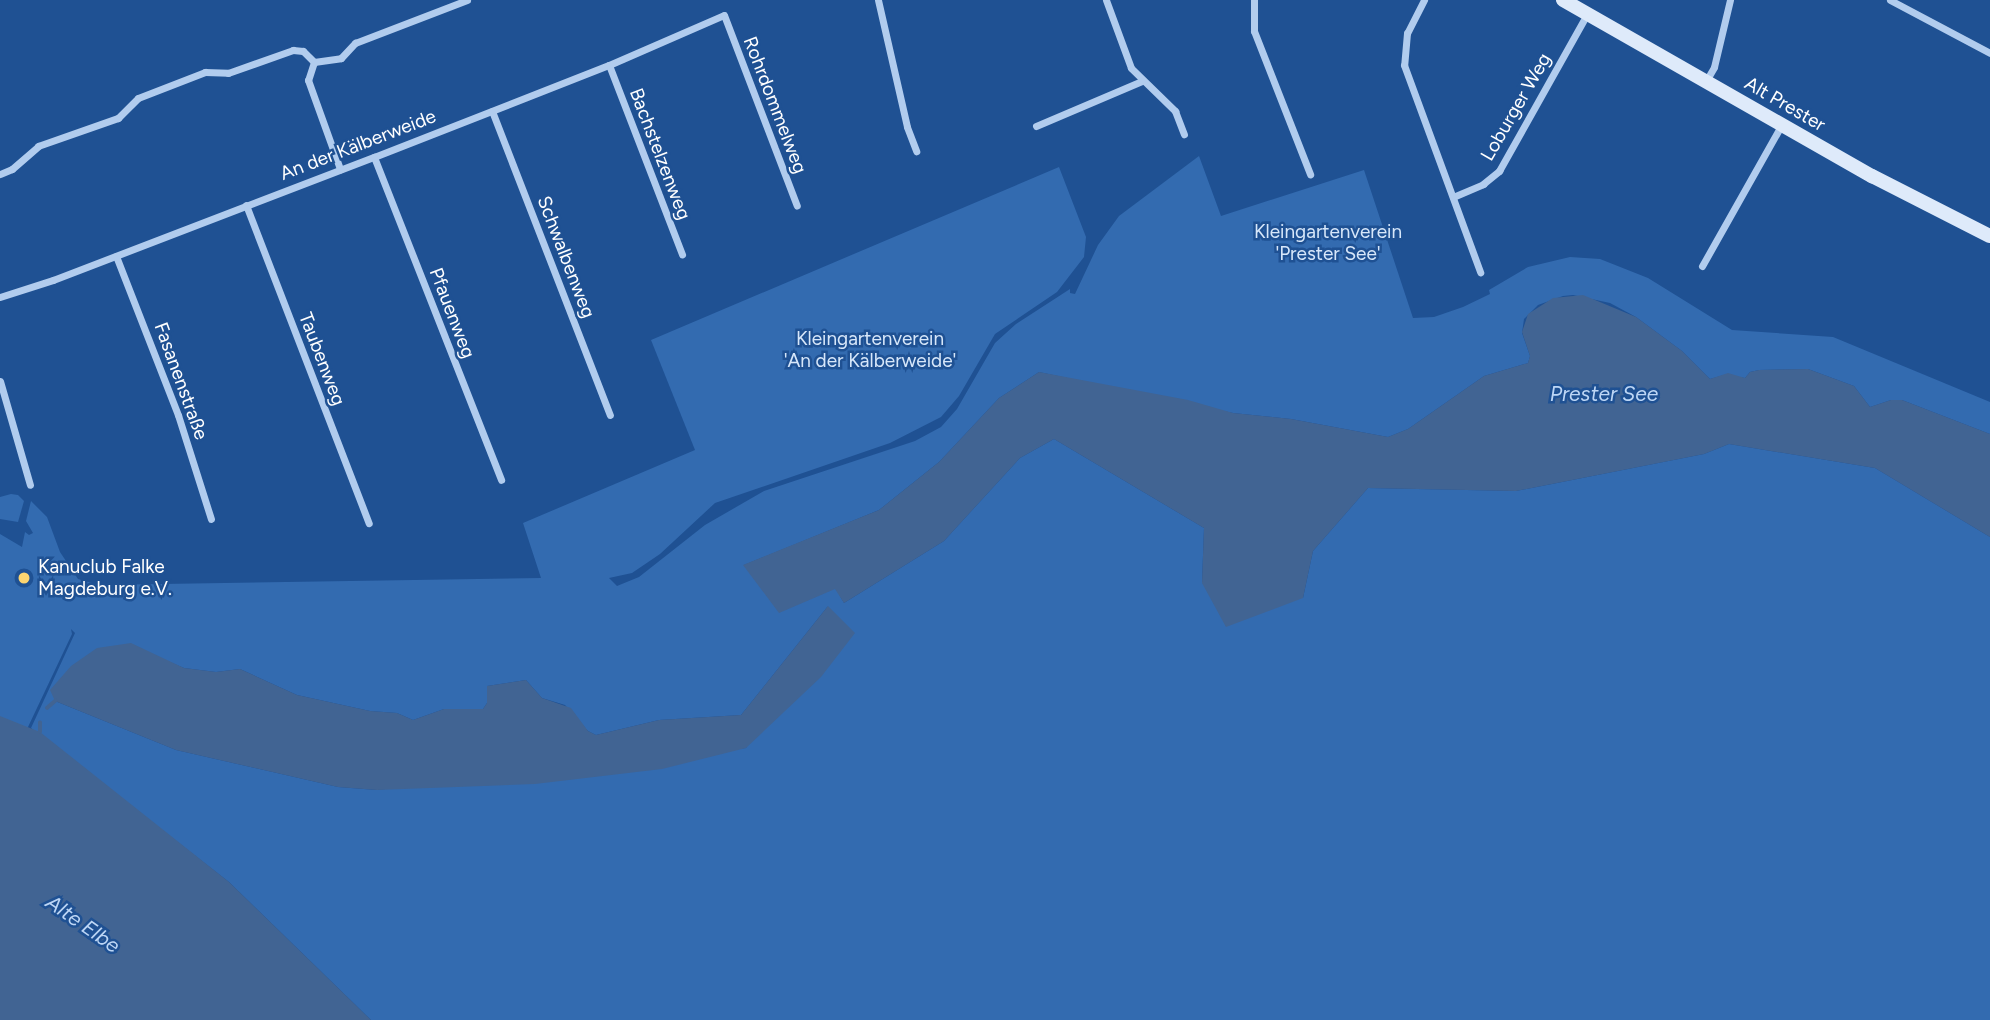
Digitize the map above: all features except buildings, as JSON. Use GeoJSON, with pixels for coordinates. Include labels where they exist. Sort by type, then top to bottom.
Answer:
{"type":"FeatureCollection","features":[{"type":"Feature","properties":{"kind":"main road","name":"Alt Prester"},"geometry":{"type":"LineString","coordinates":[[1563,0],[1872,176],[1990,236]]}},
{"type":"Feature","properties":{"kind":"street"},"geometry":{"type":"LineString","coordinates":[[314,62],[341,58],[355,43],[467,0]]}},
{"type":"Feature","properties":{"kind":"street"},"geometry":{"type":"LineString","coordinates":[[878,0],[907,127],[916,151]]}},
{"type":"Feature","properties":{"kind":"street"},"geometry":{"type":"LineString","coordinates":[[1106,0],[1131,68],[1175,111],[1184,134]]}},
{"type":"Feature","properties":{"kind":"street"},"geometry":{"type":"LineString","coordinates":[[1254,0],[1254,31],[1310,174]]}},
{"type":"Feature","properties":{"kind":"street"},"geometry":{"type":"LineString","coordinates":[[1424,0],[1406,33],[1404,65],[1480,272]]}},
{"type":"Feature","properties":{"kind":"street"},"geometry":{"type":"LineString","coordinates":[[1706,81],[1714,67],[1730,0]]}},
{"type":"Feature","properties":{"kind":"street"},"geometry":{"type":"LineString","coordinates":[[1890,0],[1990,53]]}},
{"type":"Feature","properties":{"kind":"street","name":"Loburger Weg"},"geometry":{"type":"LineString","coordinates":[[1453,197],[1483,184],[1499,171],[1587,14]]}},
{"type":"Feature","properties":{"kind":"street","name":"An der Kälberweide"},"geometry":{"type":"LineString","coordinates":[[0,297],[116,256],[492,111],[609,65],[724,15]]}},
{"type":"Feature","properties":{"kind":"street","name":"Rohrdommelweg"},"geometry":{"type":"LineString","coordinates":[[724,15],[797,206]]}},
{"type":"Feature","properties":{"kind":"street"},"geometry":{"type":"LineString","coordinates":[[0,174],[12,169],[38,146],[118,118],[138,98],[205,72],[228,74],[293,50],[303,51],[314,62]]}},
{"type":"Feature","properties":{"kind":"street"},"geometry":{"type":"LineString","coordinates":[[314,62],[308,80],[340,169]]}},
{"type":"Feature","properties":{"kind":"street","name":"Bachstelzenweg"},"geometry":{"type":"LineString","coordinates":[[609,65],[682,254]]}},
{"type":"Feature","properties":{"kind":"street"},"geometry":{"type":"LineString","coordinates":[[1036,126],[1142,81]]}},
{"type":"Feature","properties":{"kind":"street","name":"Schwalbenweg"},"geometry":{"type":"LineString","coordinates":[[492,111],[610,415]]}},
{"type":"Feature","properties":{"kind":"street"},"geometry":{"type":"LineString","coordinates":[[1702,266],[1782,124]]}},
{"type":"Feature","properties":{"kind":"street","name":"Pfauenweg"},"geometry":{"type":"LineString","coordinates":[[374,156],[501,480]]}},
{"type":"Feature","properties":{"kind":"street","name":"Taubenweg"},"geometry":{"type":"LineString","coordinates":[[246,205],[369,523]]}},
{"type":"Feature","properties":{"kind":"street","name":"Fasanenstraße"},"geometry":{"type":"LineString","coordinates":[[116,256],[178,415],[211,519]]}},
{"type":"Feature","properties":{"kind":"street"},"geometry":{"type":"LineString","coordinates":[[0,380],[30,485]]}},
{"type":"Feature","properties":{"kind":"green space"},"geometry":{"type":"Polygon","coordinates":[[[1199,156],[1221,216],[1364,170],[1413,318],[1434,317],[1463,307],[1490,294],[1489,290],[1528,267],[1570,257],[1600,259],[1648,278],[1732,330],[1833,337],[1990,402],[1990,434],[1902,400],[1891,400],[1870,407],[1854,386],[1808,369],[1759,370],[1750,372],[1745,378],[1724,375],[1710,379],[1682,351],[1636,317],[1610,303],[1573,295],[1563,296],[1538,305],[1524,319],[1522,333],[1530,356],[1528,363],[1484,376],[1408,429],[1388,437],[1291,419],[1233,413],[1039,372],[999,398],[939,462],[879,510],[744,565],[836,589],[844,603],[944,541],[1020,458],[1054,439],[1204,528],[1202,583],[1303,598],[1313,551],[1368,488],[1516,491],[1704,454],[1729,444],[1875,468],[1990,537],[1990,1020],[371,1020],[229,882],[31,728],[75,633],[71,629],[72,634],[28,727],[22,749],[0,741],[0,534],[22,547],[25,532],[29,535],[33,533],[26,521],[31,501],[47,517],[60,552],[78,579],[99,585],[541,578],[523,523],[695,450],[651,340],[1059,167],[1086,237],[1084,257],[1057,292],[995,334],[959,396],[941,417],[890,443],[715,503],[660,554],[632,573],[609,578],[617,586],[639,577],[705,525],[764,491],[915,441],[941,427],[957,409],[995,343],[1016,324],[1070,289],[1070,293],[1075,294],[1098,245],[1119,216],[1199,156]],[[828,606],[741,715],[659,720],[596,735],[588,731],[565,705],[542,698],[526,680],[487,686],[487,703],[483,709],[444,709],[413,720],[397,713],[370,711],[297,695],[240,669],[216,672],[184,668],[160,658],[55,701],[176,750],[338,787],[377,790],[746,748],[828,606]]]}},
{"type":"Feature","properties":{"kind":"green space"},"geometry":{"type":"Polygon","coordinates":[[[18,495],[24,501],[18,522],[0,519],[0,497],[18,495]]]}},
{"type":"Feature","properties":{"kind":"water","name":"Prester See"},"geometry":{"type":"Polygon","coordinates":[[[1583,295],[1636,317],[1682,351],[1710,379],[1728,373],[1745,378],[1750,372],[1759,370],[1808,369],[1854,386],[1870,407],[1891,400],[1902,400],[1990,434],[1990,537],[1875,468],[1729,444],[1704,454],[1516,491],[1368,488],[1313,551],[1303,598],[1226,627],[1202,583],[1204,528],[1054,439],[1020,458],[944,541],[844,603],[835,589],[779,613],[743,565],[879,510],[939,462],[999,398],[1039,372],[1188,400],[1233,413],[1291,419],[1388,437],[1408,429],[1484,376],[1528,363],[1530,356],[1522,332],[1528,314],[1553,298],[1583,295]]]}},
{"type":"Feature","properties":{"kind":"water"},"geometry":{"type":"Polygon","coordinates":[[[828,606],[855,633],[821,677],[746,748],[662,769],[535,784],[377,790],[338,787],[176,750],[55,701],[50,690],[71,666],[97,648],[131,643],[184,668],[216,672],[240,669],[297,695],[370,711],[397,713],[413,720],[444,709],[483,709],[487,703],[487,686],[526,680],[542,698],[571,708],[588,731],[596,735],[659,720],[741,715],[828,606]]]}},
{"type":"Feature","properties":{"kind":"water","name":"Alte Elbe"},"geometry":{"type":"Polygon","coordinates":[[[0,716],[40,732],[229,882],[371,1020],[0,1020],[0,716]]]}},
{"type":"Feature","properties":{"kind":"waterway"},"geometry":{"type":"LineString","coordinates":[[47,708],[55,701]]}},
{"type":"Feature","properties":{"kind":"waterway"},"geometry":{"type":"LineString","coordinates":[[40,723],[40,732]]}},
{"type":"Feature","properties":{"kind":"place","name":"Kanuclub Falke Magdeburg e.V."},"geometry":{"type":"Point","coordinates":[24,578]}},
{"type":"Feature","properties":{"kind":"park label","name":"Kleingartenverein 'Prester See'"},"geometry":{"type":"Point","coordinates":[1328,243]}},
{"type":"Feature","properties":{"kind":"park label","name":"Kleingartenverein 'An der Kälberweide'"},"geometry":{"type":"Point","coordinates":[870,350]}}]}
